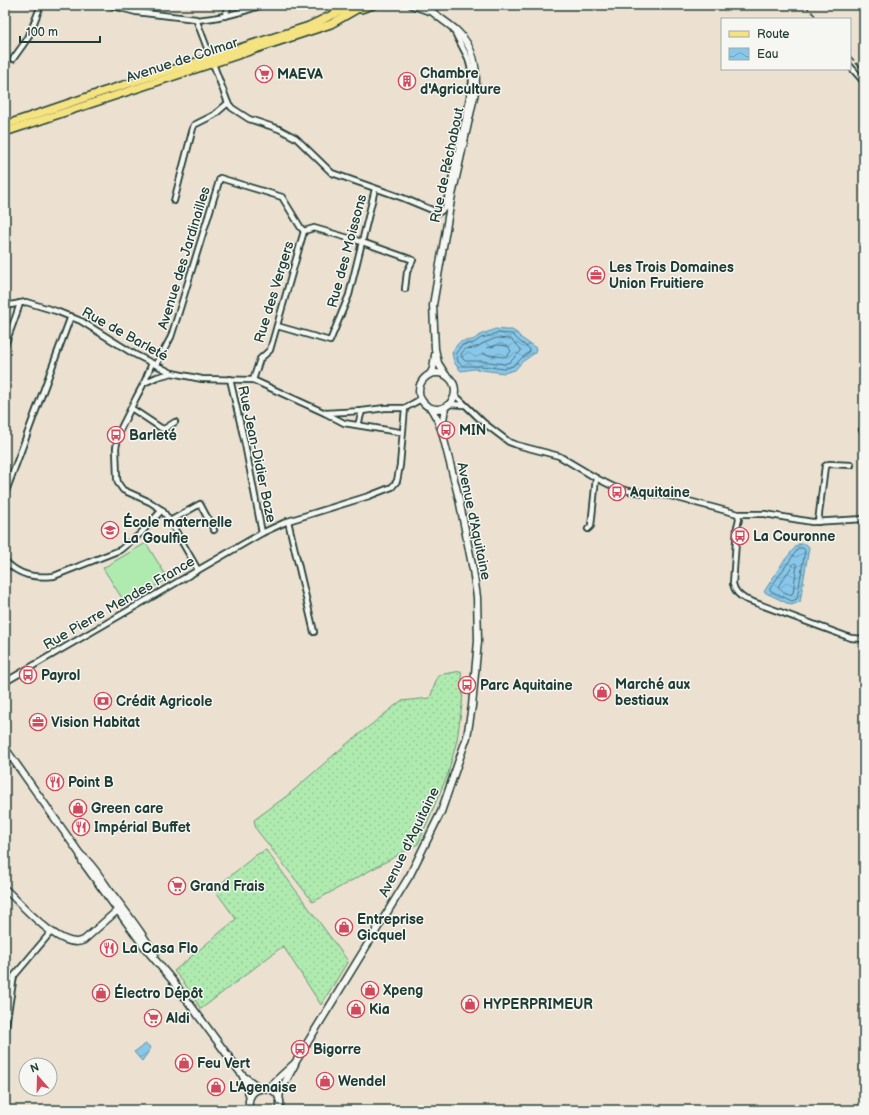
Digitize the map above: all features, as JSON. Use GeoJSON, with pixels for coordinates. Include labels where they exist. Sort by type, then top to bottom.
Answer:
{"type":"FeatureCollection","features":[{"type":"Feature","properties":{"kind":"main road","name":"Avenue de Colmar"},"geometry":{"type":"LineString","coordinates":[[5,132],[212,63],[364,5]]}},
{"type":"Feature","properties":{"kind":"main road"},"geometry":{"type":"LineString","coordinates":[[353,8],[373,5]]}},
{"type":"Feature","properties":{"kind":"main road","name":"Avenue de Colmar"},"geometry":{"type":"LineString","coordinates":[[5,125],[102,92],[212,63]]}},
{"type":"Feature","properties":{"kind":"street"},"geometry":{"type":"LineString","coordinates":[[13,59],[28,38],[41,5]]}},
{"type":"Feature","properties":{"kind":"street"},"geometry":{"type":"LineString","coordinates":[[108,5],[136,12],[193,18],[197,20],[247,11],[262,5]]}},
{"type":"Feature","properties":{"kind":"street"},"geometry":{"type":"LineString","coordinates":[[225,16],[229,5]]}},
{"type":"Feature","properties":{"kind":"street"},"geometry":{"type":"LineString","coordinates":[[412,5],[431,11]]}},
{"type":"Feature","properties":{"kind":"street","name":"Rue de Péchabout"},"geometry":{"type":"LineString","coordinates":[[425,5],[458,32],[468,46],[474,62],[476,79],[451,200],[433,305],[435,349],[433,369],[430,374]]}},
{"type":"Feature","properties":{"kind":"street"},"geometry":{"type":"LineString","coordinates":[[197,20],[228,103],[236,111],[249,119],[279,129],[296,138],[332,173],[440,212],[445,208],[472,82],[468,58],[452,28]]}},
{"type":"Feature","properties":{"kind":"street"},"geometry":{"type":"LineString","coordinates":[[851,67],[864,82]]}},
{"type":"Feature","properties":{"kind":"street"},"geometry":{"type":"LineString","coordinates":[[174,201],[194,125],[214,115],[228,103]]}},
{"type":"Feature","properties":{"kind":"street","name":"Avenue des Jardinailles"},"geometry":{"type":"LineString","coordinates":[[162,510],[150,502],[122,490],[118,483],[116,472],[116,448],[119,432],[144,382],[171,337],[220,178],[282,197],[304,231]]}},
{"type":"Feature","properties":{"kind":"street","name":"Rue des Moissons"},"geometry":{"type":"LineString","coordinates":[[277,326],[330,341],[349,294],[375,188]]}},
{"type":"Feature","properties":{"kind":"street"},"geometry":{"type":"LineString","coordinates":[[304,231],[314,228],[362,242],[413,260],[407,272],[405,289]]}},
{"type":"Feature","properties":{"kind":"street","name":"Rue des Vergers"},"geometry":{"type":"LineString","coordinates":[[253,380],[260,359],[270,350],[304,231]]}},
{"type":"Feature","properties":{"kind":"street"},"geometry":{"type":"LineString","coordinates":[[5,345],[12,323],[16,318],[20,303]]}},
{"type":"Feature","properties":{"kind":"street","name":"Rue de Barleté"},"geometry":{"type":"LineString","coordinates":[[5,306],[20,303],[33,304],[71,316],[154,364],[172,372],[202,379],[253,380],[344,422],[399,432]]}},
{"type":"Feature","properties":{"kind":"street"},"geometry":{"type":"LineString","coordinates":[[5,494],[71,316]]}},
{"type":"Feature","properties":{"kind":"street","name":"Rue de Péchabout"},"geometry":{"type":"LineString","coordinates":[[435,349],[438,362],[446,374]]}},
{"type":"Feature","properties":{"kind":"street"},"geometry":{"type":"LineString","coordinates":[[144,382],[172,372]]}},
{"type":"Feature","properties":{"kind":"street"},"geometry":{"type":"LineString","coordinates":[[447,406],[455,395],[456,390],[453,382],[446,374],[435,372],[430,374],[421,382],[419,393],[424,403],[431,408],[436,409],[447,406],[464,405]]}},
{"type":"Feature","properties":{"kind":"street","name":"Rue Jean-Didier Baze"},"geometry":{"type":"LineString","coordinates":[[230,379],[245,444],[262,533]]}},
{"type":"Feature","properties":{"kind":"street"},"geometry":{"type":"LineString","coordinates":[[455,395],[488,426],[509,442],[559,456],[614,487],[629,491],[670,496],[738,514],[765,514],[818,522],[864,519]]}},
{"type":"Feature","properties":{"kind":"street"},"geometry":{"type":"LineString","coordinates":[[406,408],[421,399]]}},
{"type":"Feature","properties":{"kind":"street","name":"Avenue d'Aquitaine"},"geometry":{"type":"LineString","coordinates":[[442,432],[447,406]]}},
{"type":"Feature","properties":{"kind":"street"},"geometry":{"type":"LineString","coordinates":[[131,408],[160,428],[164,429],[176,422]]}},
{"type":"Feature","properties":{"kind":"street","name":"Rue de Barleté"},"geometry":{"type":"LineString","coordinates":[[326,413],[385,408],[406,408]]}},
{"type":"Feature","properties":{"kind":"street","name":"Rue Pierre Mendes France"},"geometry":{"type":"LineString","coordinates":[[5,682],[262,533],[288,521],[369,496],[392,487],[397,481],[400,465],[406,408]]}},
{"type":"Feature","properties":{"kind":"street","name":"Avenue d'Aquitaine"},"geometry":{"type":"LineString","coordinates":[[249,1097],[254,1092],[266,1088],[296,1063],[410,875],[441,812],[467,737],[472,706],[478,641],[477,597],[459,499],[442,432],[431,408]]}},
{"type":"Feature","properties":{"kind":"street"},"geometry":{"type":"LineString","coordinates":[[358,425],[362,411]]}},
{"type":"Feature","properties":{"kind":"street"},"geometry":{"type":"LineString","coordinates":[[818,522],[825,466],[829,464],[850,465]]}},
{"type":"Feature","properties":{"kind":"street"},"geometry":{"type":"LineString","coordinates":[[588,529],[591,526],[596,478]]}},
{"type":"Feature","properties":{"kind":"street"},"geometry":{"type":"LineString","coordinates":[[170,520],[200,504],[214,530]]}},
{"type":"Feature","properties":{"kind":"street"},"geometry":{"type":"LineString","coordinates":[[5,561],[26,576],[43,577],[60,574],[120,550],[137,537],[162,510],[170,520],[198,570]]}},
{"type":"Feature","properties":{"kind":"street"},"geometry":{"type":"LineString","coordinates":[[738,514],[739,519],[737,527],[733,584],[734,590],[738,594],[745,599],[851,638],[864,639]]}},
{"type":"Feature","properties":{"kind":"street"},"geometry":{"type":"LineString","coordinates":[[288,521],[314,632]]}},
{"type":"Feature","properties":{"kind":"street"},"geometry":{"type":"LineString","coordinates":[[5,748],[80,854],[98,874],[143,935],[162,966],[243,1076],[257,1086],[266,1088],[277,1094],[279,1099]]}},
{"type":"Feature","properties":{"kind":"street"},"geometry":{"type":"LineString","coordinates":[[80,854],[82,860],[99,884],[104,887],[146,949],[162,966]]}},
{"type":"Feature","properties":{"kind":"street"},"geometry":{"type":"LineString","coordinates":[[5,889],[51,932],[65,940],[78,943],[84,940],[119,909]]}},
{"type":"Feature","properties":{"kind":"street"},"geometry":{"type":"LineString","coordinates":[[119,909],[138,934],[143,935]]}},
{"type":"Feature","properties":{"kind":"street"},"geometry":{"type":"LineString","coordinates":[[5,1031],[14,976],[51,932]]}},
{"type":"Feature","properties":{"kind":"street"},"geometry":{"type":"LineString","coordinates":[[279,1110],[280,1092],[296,1063]]}},
{"type":"Feature","properties":{"kind":"street"},"geometry":{"type":"LineString","coordinates":[[243,1076],[249,1097],[248,1105],[250,1110]]}},
{"type":"Feature","properties":{"kind":"street"},"geometry":{"type":"LineString","coordinates":[[242,1110],[249,1097]]}},
{"type":"Feature","properties":{"kind":"green space"},"geometry":{"type":"Polygon","coordinates":[[[146,543],[168,579],[125,603],[103,568],[146,543]]]}},
{"type":"Feature","properties":{"kind":"green space"},"geometry":{"type":"Polygon","coordinates":[[[461,671],[463,688],[457,740],[448,774],[418,844],[313,902],[256,829],[254,820],[288,795],[343,747],[401,701],[430,698],[438,675],[461,671]]]}},
{"type":"Feature","properties":{"kind":"green space"},"geometry":{"type":"Polygon","coordinates":[[[266,850],[348,961],[321,1005],[283,946],[201,1009],[185,984],[174,971],[236,919],[214,889],[256,855],[266,850]]]}},
{"type":"Feature","properties":{"kind":"water"},"geometry":{"type":"Polygon","coordinates":[[[495,329],[512,330],[517,333],[521,338],[536,348],[535,353],[522,362],[515,370],[504,373],[474,369],[461,371],[457,367],[452,355],[452,352],[457,345],[460,342],[473,340],[479,335],[495,329]]]}},
{"type":"Feature","properties":{"kind":"water"},"geometry":{"type":"Polygon","coordinates":[[[798,544],[806,544],[809,547],[800,602],[791,605],[764,592],[783,562],[798,544]]]}},
{"type":"Feature","properties":{"kind":"water"},"geometry":{"type":"Polygon","coordinates":[[[146,1044],[151,1048],[142,1061],[134,1052],[146,1044]]]}},
{"type":"Feature","properties":{"kind":"railway"},"geometry":{"type":"LineString","coordinates":[[805,5],[817,18]]}},
{"type":"Feature","properties":{"kind":"railway"},"geometry":{"type":"LineString","coordinates":[[851,57],[864,72]]}},
{"type":"Feature","properties":{"kind":"place","name":"MAEVA"},"geometry":{"type":"Point","coordinates":[264,74]}},
{"type":"Feature","properties":{"kind":"place","name":"Chambre d'Agriculture"},"geometry":{"type":"Point","coordinates":[407,81]}},
{"type":"Feature","properties":{"kind":"place","name":"Les Trois Domaines Union Fruitiere"},"geometry":{"type":"Point","coordinates":[596,275]}},
{"type":"Feature","properties":{"kind":"place","name":"MIN"},"geometry":{"type":"Point","coordinates":[446,430]}},
{"type":"Feature","properties":{"kind":"place","name":"Barleté"},"geometry":{"type":"Point","coordinates":[116,435]}},
{"type":"Feature","properties":{"kind":"place","name":"Aquitaine"},"geometry":{"type":"Point","coordinates":[617,492]}},
{"type":"Feature","properties":{"kind":"place","name":"École maternelle La Goulfie"},"geometry":{"type":"Point","coordinates":[110,530]}},
{"type":"Feature","properties":{"kind":"place","name":"La Couronne"},"geometry":{"type":"Point","coordinates":[740,536]}},
{"type":"Feature","properties":{"kind":"place","name":"Payrol"},"geometry":{"type":"Point","coordinates":[28,675]}},
{"type":"Feature","properties":{"kind":"place","name":"Parc Aquitaine"},"geometry":{"type":"Point","coordinates":[467,685]}},
{"type":"Feature","properties":{"kind":"place","name":"Marché aux bestiaux"},"geometry":{"type":"Point","coordinates":[602,692]}},
{"type":"Feature","properties":{"kind":"place","name":"Crédit Agricole"},"geometry":{"type":"Point","coordinates":[103,701]}},
{"type":"Feature","properties":{"kind":"place","name":"Vision Habitat"},"geometry":{"type":"Point","coordinates":[38,722]}},
{"type":"Feature","properties":{"kind":"place","name":"Point B"},"geometry":{"type":"Point","coordinates":[55,782]}},
{"type":"Feature","properties":{"kind":"place","name":"Green care"},"geometry":{"type":"Point","coordinates":[78,808]}},
{"type":"Feature","properties":{"kind":"place","name":"Impérial Buffet"},"geometry":{"type":"Point","coordinates":[81,827]}},
{"type":"Feature","properties":{"kind":"place","name":"Grand Frais"},"geometry":{"type":"Point","coordinates":[177,886]}},
{"type":"Feature","properties":{"kind":"place","name":"Entreprise Gicquel"},"geometry":{"type":"Point","coordinates":[344,927]}},
{"type":"Feature","properties":{"kind":"place","name":"La Casa Flo"},"geometry":{"type":"Point","coordinates":[109,948]}},
{"type":"Feature","properties":{"kind":"place","name":"Xpeng"},"geometry":{"type":"Point","coordinates":[370,990]}},
{"type":"Feature","properties":{"kind":"place","name":"Électro Dépôt"},"geometry":{"type":"Point","coordinates":[101,993]}},
{"type":"Feature","properties":{"kind":"place","name":"HYPERPRIMEUR"},"geometry":{"type":"Point","coordinates":[470,1004]}},
{"type":"Feature","properties":{"kind":"place","name":"Kia"},"geometry":{"type":"Point","coordinates":[356,1009]}},
{"type":"Feature","properties":{"kind":"place","name":"Aldi"},"geometry":{"type":"Point","coordinates":[153,1018]}},
{"type":"Feature","properties":{"kind":"place","name":"Bigorre"},"geometry":{"type":"Point","coordinates":[300,1049]}},
{"type":"Feature","properties":{"kind":"place","name":"Feu Vert"},"geometry":{"type":"Point","coordinates":[184,1063]}},
{"type":"Feature","properties":{"kind":"place","name":"Wendel"},"geometry":{"type":"Point","coordinates":[325,1081]}},
{"type":"Feature","properties":{"kind":"place","name":"L'Agenaise"},"geometry":{"type":"Point","coordinates":[216,1087]}}]}
